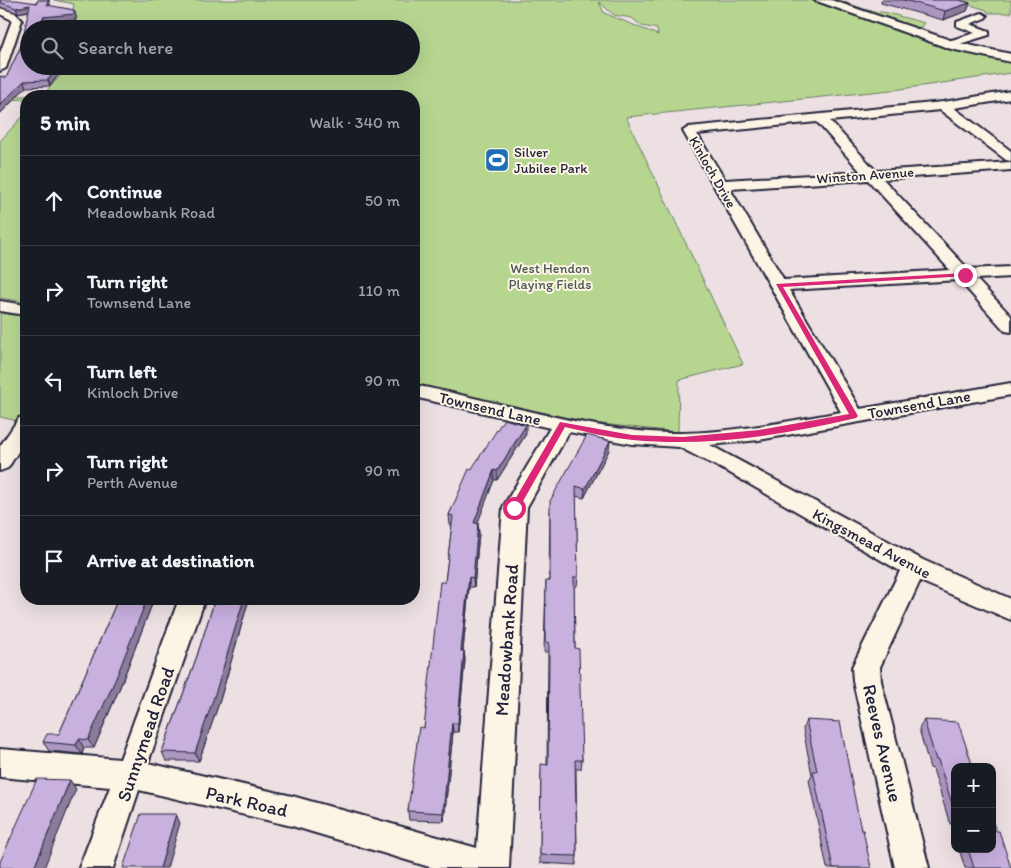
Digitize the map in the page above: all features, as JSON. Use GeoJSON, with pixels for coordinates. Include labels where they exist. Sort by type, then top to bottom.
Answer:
{"type":"FeatureCollection","features":[{"type":"Feature","properties":{"kind":"street"},"geometry":{"type":"LineString","coordinates":[[820,0],[949,44],[1011,58]]}},
{"type":"Feature","properties":{"kind":"street"},"geometry":{"type":"LineString","coordinates":[[0,12],[12,14],[16,20],[0,66]]}},
{"type":"Feature","properties":{"kind":"street"},"geometry":{"type":"LineString","coordinates":[[949,44],[985,33],[961,24],[982,16]]}},
{"type":"Feature","properties":{"kind":"street","name":"Kinloch Drive"},"geometry":{"type":"LineString","coordinates":[[854,416],[689,131],[942,106],[1011,95]]}},
{"type":"Feature","properties":{"kind":"street"},"geometry":{"type":"LineString","coordinates":[[942,106],[1011,157]]}},
{"type":"Feature","properties":{"kind":"street"},"geometry":{"type":"LineString","coordinates":[[820,118],[1011,327]]}},
{"type":"Feature","properties":{"kind":"street","name":"Winston Avenue"},"geometry":{"type":"LineString","coordinates":[[720,185],[1011,166]]}},
{"type":"Feature","properties":{"kind":"street"},"geometry":{"type":"LineString","coordinates":[[779,285],[1011,272]]}},
{"type":"Feature","properties":{"kind":"street"},"geometry":{"type":"LineString","coordinates":[[0,306],[20,309]]}},
{"type":"Feature","properties":{"kind":"street","name":"Townsend Lane"},"geometry":{"type":"LineString","coordinates":[[420,392],[563,424],[632,437],[683,440],[737,436],[1011,389]]}},
{"type":"Feature","properties":{"kind":"street","name":"Meadowbank Road"},"geometry":{"type":"LineString","coordinates":[[490,868],[514,508],[563,424]]}},
{"type":"Feature","properties":{"kind":"street"},"geometry":{"type":"LineString","coordinates":[[0,463],[20,432]]}},
{"type":"Feature","properties":{"kind":"street"},"geometry":{"type":"LineString","coordinates":[[737,436],[738,468]]}},
{"type":"Feature","properties":{"kind":"street","name":"Kingsmead Avenue"},"geometry":{"type":"LineString","coordinates":[[683,440],[738,468],[914,567],[1011,610]]}},
{"type":"Feature","properties":{"kind":"street","name":"Reeves Avenue"},"geometry":{"type":"LineString","coordinates":[[912,868],[867,682],[866,667],[914,567]]}},
{"type":"Feature","properties":{"kind":"street","name":"Sunnymead Road"},"geometry":{"type":"LineString","coordinates":[[96,868],[190,605]]}},
{"type":"Feature","properties":{"kind":"street","name":"Park Road"},"geometry":{"type":"LineString","coordinates":[[0,763],[131,774],[292,811],[490,868]]}},
{"type":"Feature","properties":{"kind":"green space","name":"West Hendon Playing Fields"},"geometry":{"type":"Polygon","coordinates":[[[54,0],[817,0],[1011,60],[1011,73],[901,89],[626,117],[743,364],[679,380],[678,432],[582,422],[420,386],[420,90],[47,90],[60,75],[420,75],[420,20],[71,20],[74,4],[54,0]],[[599,2],[604,13],[658,35],[657,29],[642,26],[632,18],[614,15],[599,2]]]}},
{"type":"Feature","properties":{"kind":"green space"},"geometry":{"type":"Polygon","coordinates":[[[824,0],[839,0],[867,10],[888,13],[924,23],[921,27],[910,28],[824,0]]]}},
{"type":"Feature","properties":{"kind":"green space"},"geometry":{"type":"Polygon","coordinates":[[[954,0],[1011,0],[1011,13],[988,13],[987,10],[954,0]]]}},
{"type":"Feature","properties":{"kind":"green space","name":"West Hendon Playing Fields"},"geometry":{"type":"Polygon","coordinates":[[[20,96],[20,99],[0,100],[0,97],[20,96]]]}},
{"type":"Feature","properties":{"kind":"green space"},"geometry":{"type":"Polygon","coordinates":[[[20,119],[20,301],[0,298],[0,141],[20,119]]]}},
{"type":"Feature","properties":{"kind":"green space"},"geometry":{"type":"Polygon","coordinates":[[[0,313],[20,316],[20,418],[18,421],[0,417],[0,313]]]}},
{"type":"Feature","properties":{"kind":"building"},"geometry":{"type":"Polygon","coordinates":[[[0,0],[16,0],[37,3],[38,0],[48,0],[47,5],[74,10],[74,14],[43,17],[42,20],[27,20],[30,5],[16,8],[0,2],[0,0]]]}},
{"type":"Feature","properties":{"kind":"building"},"geometry":{"type":"Polygon","coordinates":[[[904,0],[959,0],[970,3],[945,11],[904,0]]]}},
{"type":"Feature","properties":{"kind":"building"},"geometry":{"type":"Polygon","coordinates":[[[20,48],[20,75],[52,75],[48,80],[24,81],[0,105],[0,76],[6,78],[20,48]]]}},
{"type":"Feature","properties":{"kind":"building"},"geometry":{"type":"Polygon","coordinates":[[[504,419],[526,425],[497,471],[494,470],[474,523],[478,523],[473,578],[469,577],[461,651],[464,651],[458,723],[452,723],[443,813],[408,811],[419,727],[424,728],[440,582],[445,582],[453,516],[449,515],[469,469],[471,470],[504,419]]]}},
{"type":"Feature","properties":{"kind":"building"},"geometry":{"type":"Polygon","coordinates":[[[587,435],[610,441],[585,489],[576,486],[578,577],[574,577],[575,648],[579,649],[582,760],[575,760],[577,856],[540,855],[541,764],[548,765],[549,643],[545,642],[546,581],[550,581],[550,501],[587,435]]]}},
{"type":"Feature","properties":{"kind":"building"},"geometry":{"type":"Polygon","coordinates":[[[115,605],[145,605],[116,678],[88,740],[79,739],[76,745],[43,742],[47,734],[59,734],[115,605]]]}},
{"type":"Feature","properties":{"kind":"building"},"geometry":{"type":"Polygon","coordinates":[[[213,605],[242,605],[195,753],[162,752],[197,656],[213,605]]]}},
{"type":"Feature","properties":{"kind":"building"},"geometry":{"type":"Polygon","coordinates":[[[806,720],[840,722],[861,830],[863,830],[871,868],[833,868],[813,771],[817,771],[806,720]]]}},
{"type":"Feature","properties":{"kind":"building"},"geometry":{"type":"Polygon","coordinates":[[[924,720],[958,722],[972,763],[951,763],[951,801],[938,760],[936,760],[924,720]]]}},
{"type":"Feature","properties":{"kind":"building"},"geometry":{"type":"Polygon","coordinates":[[[37,779],[70,780],[34,868],[0,868],[0,862],[37,779]]]}},
{"type":"Feature","properties":{"kind":"building"},"geometry":{"type":"Polygon","coordinates":[[[141,814],[176,814],[160,868],[123,868],[141,814]]]}},
{"type":"Feature","properties":{"kind":"building"},"geometry":{"type":"Polygon","coordinates":[[[996,831],[999,831],[1011,868],[974,868],[969,853],[996,853],[996,831]]]}},
{"type":"Feature","properties":{"kind":"place","name":"Silver Jubilee Park"},"geometry":{"type":"Point","coordinates":[497,160]}},
{"type":"Feature","properties":{"kind":"route"},"geometry":{"type":"LineString","coordinates":[[514,508],[563,424],[632,437],[683,440],[759,433],[854,416],[779,285],[965,275]]}}]}
